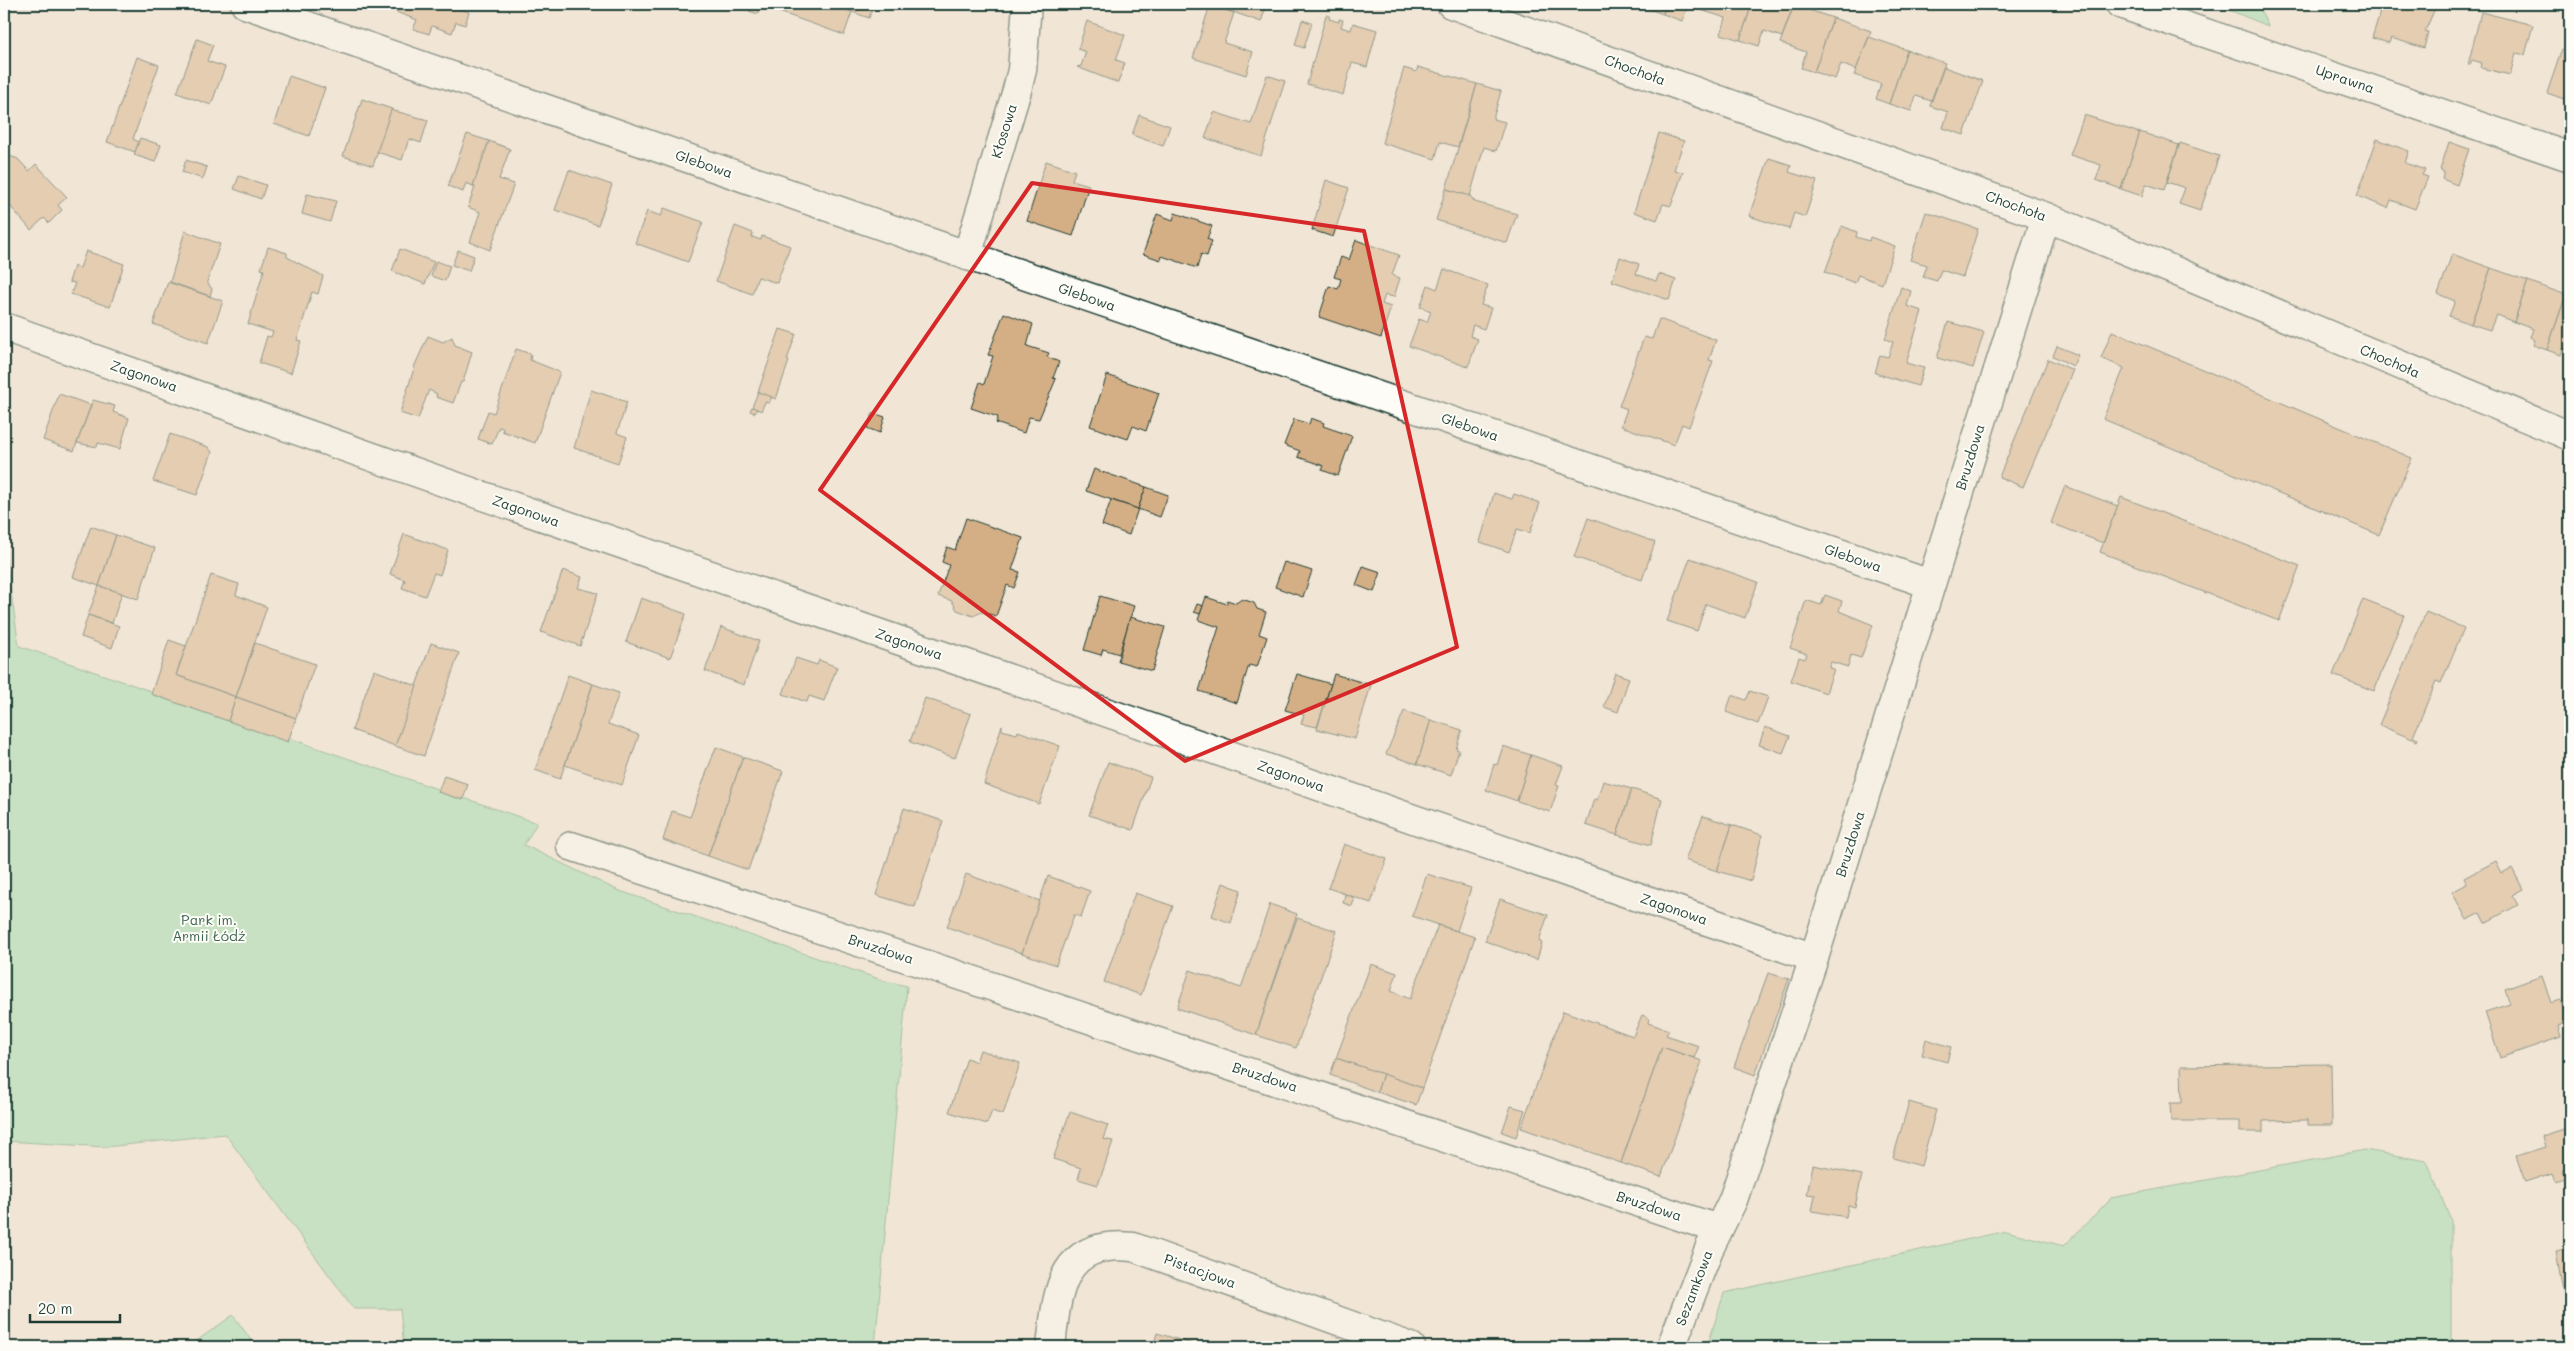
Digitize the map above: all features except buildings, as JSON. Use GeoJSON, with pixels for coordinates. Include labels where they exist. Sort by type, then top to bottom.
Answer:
{"type":"FeatureCollection","features":[{"type":"Feature","properties":{"kind":"street","name":"Glebowa"},"geometry":{"type":"LineString","coordinates":[[245,4],[967,256],[1930,584]]}},
{"type":"Feature","properties":{"kind":"street","name":"Kłosowa"},"geometry":{"type":"LineString","coordinates":[[967,256],[1022,70],[1026,4]]}},
{"type":"Feature","properties":{"kind":"street","name":"Chochoła"},"geometry":{"type":"LineString","coordinates":[[1451,4],[2046,217],[2570,436]]}},
{"type":"Feature","properties":{"kind":"street","name":"Uprawna"},"geometry":{"type":"LineString","coordinates":[[2120,4],[2570,157]]}},
{"type":"Feature","properties":{"kind":"street","name":"Bruzdowa"},"geometry":{"type":"LineString","coordinates":[[571,846],[1718,1229],[1733,1200],[1814,958],[2046,217]]}},
{"type":"Feature","properties":{"kind":"street","name":"Zagonowa"},"geometry":{"type":"LineString","coordinates":[[4,327],[486,497],[1814,958]]}},
{"type":"Feature","properties":{"kind":"street","name":"Sezamkowa"},"geometry":{"type":"LineString","coordinates":[[1670,1347],[1718,1229]]}},
{"type":"Feature","properties":{"kind":"street","name":"Pistacjowa"},"geometry":{"type":"LineString","coordinates":[[1051,1347],[1057,1294],[1063,1278],[1081,1257],[1096,1250],[1119,1246],[1133,1247],[1411,1347]]}},
{"type":"Feature","properties":{"kind":"highlighted area"},"geometry":{"type":"Polygon","coordinates":[[[1032,183],[1364,231],[1457,647],[1185,761],[820,490],[1032,183]]]}},
{"type":"Feature","properties":{"kind":"green space"},"geometry":{"type":"Polygon","coordinates":[[[2214,4],[2258,4],[2268,26],[2214,4]]]}},
{"type":"Feature","properties":{"kind":"green space","name":"Park im. Armii Łódź"},"geometry":{"type":"Polygon","coordinates":[[[4,545],[19,646],[537,823],[524,845],[617,890],[882,980],[907,986],[875,1347],[404,1347],[400,1309],[354,1309],[225,1134],[106,1147],[4,1141],[4,545]]]}},
{"type":"Feature","properties":{"kind":"green space"},"geometry":{"type":"Polygon","coordinates":[[[2365,1150],[2427,1161],[2451,1221],[2451,1347],[1707,1347],[1724,1293],[2006,1231],[2064,1246],[2111,1198],[2365,1150]]]}},
{"type":"Feature","properties":{"kind":"green space"},"geometry":{"type":"Polygon","coordinates":[[[233,1315],[256,1347],[188,1347],[233,1315]]]}}]}
